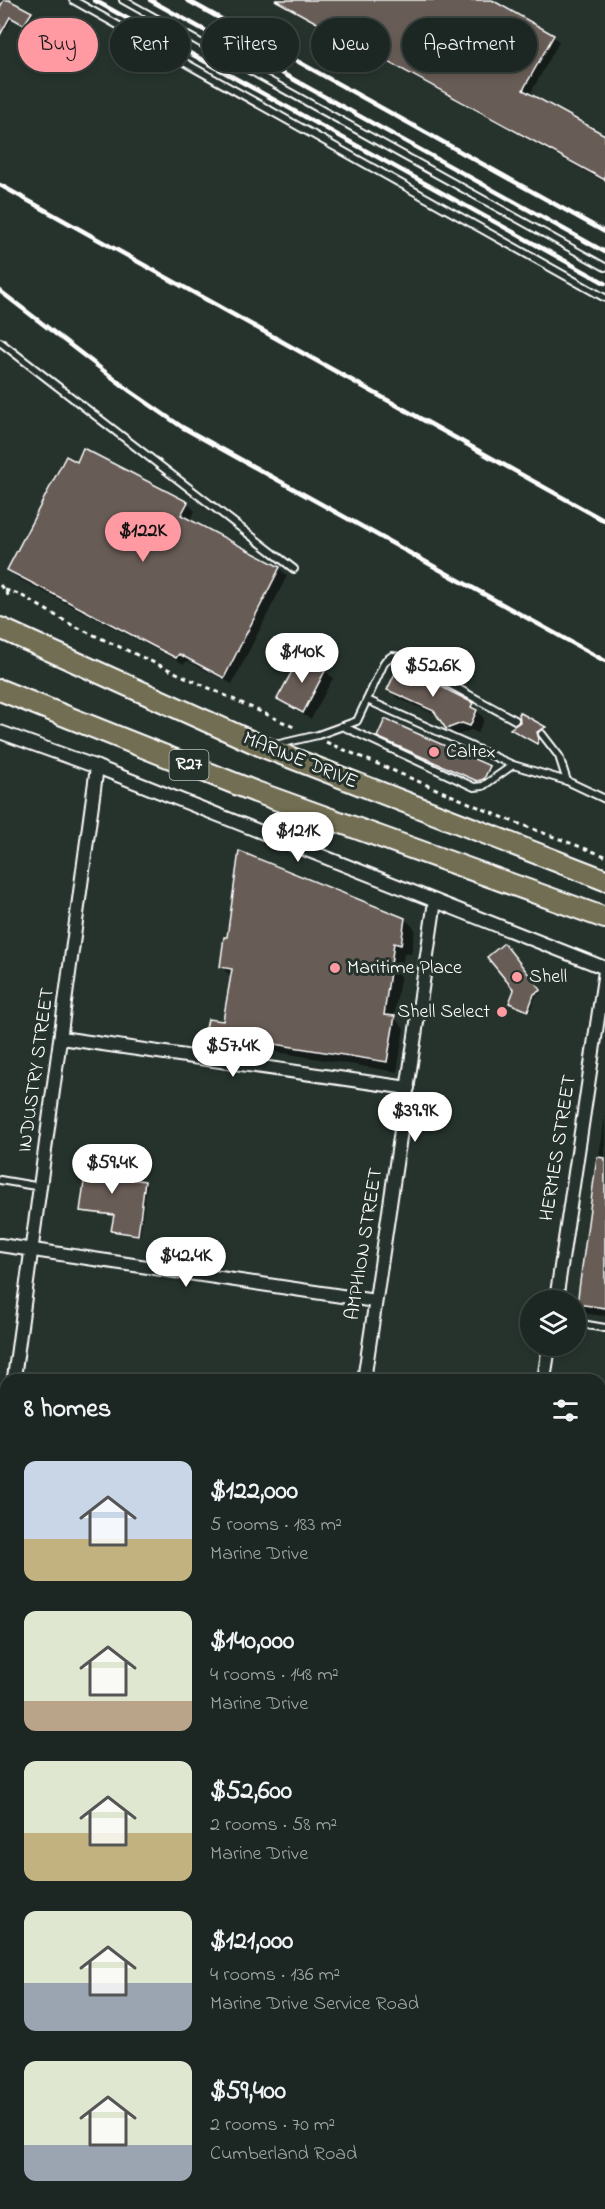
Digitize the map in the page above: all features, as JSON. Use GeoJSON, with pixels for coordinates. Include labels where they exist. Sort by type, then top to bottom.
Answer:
{"type":"FeatureCollection","features":[{"type":"Feature","properties":{"kind":"main road","name":"MARINE DRIVE"},"geometry":{"type":"LineString","coordinates":[[0,628],[266,748],[605,880]]}},
{"type":"Feature","properties":{"kind":"main road","name":"R27"},"geometry":{"type":"LineString","coordinates":[[0,690],[256,792],[605,918]]}},
{"type":"Feature","properties":{"kind":"street"},"geometry":{"type":"LineString","coordinates":[[0,732],[97,767],[605,970]]}},
{"type":"Feature","properties":{"kind":"street","name":"INDUSTRY STREET"},"geometry":{"type":"LineString","coordinates":[[15,1374],[97,767]]}},
{"type":"Feature","properties":{"kind":"street","name":"AMPHION STREET"},"geometry":{"type":"LineString","coordinates":[[364,1374],[435,901]]}},
{"type":"Feature","properties":{"kind":"street","name":"HERMES STREET"},"geometry":{"type":"LineString","coordinates":[[558,1290],[603,1003],[605,970]]}},
{"type":"Feature","properties":{"kind":"street"},"geometry":{"type":"LineString","coordinates":[[61,1038],[408,1088]]}},
{"type":"Feature","properties":{"kind":"street"},"geometry":{"type":"LineString","coordinates":[[0,1245],[375,1301]]}},
{"type":"Feature","properties":{"kind":"street"},"geometry":{"type":"LineString","coordinates":[[545,1374],[548,1356]]}},
{"type":"Feature","properties":{"kind":"lane"},"geometry":{"type":"LineString","coordinates":[[73,0],[605,298]]}},
{"type":"Feature","properties":{"kind":"lane"},"geometry":{"type":"LineString","coordinates":[[123,0],[605,267]]}},
{"type":"Feature","properties":{"kind":"lane"},"geometry":{"type":"LineString","coordinates":[[0,342],[294,568]]}},
{"type":"Feature","properties":{"kind":"lane"},"geometry":{"type":"LineString","coordinates":[[266,748],[357,721],[385,661],[392,656],[400,657],[515,720]]}},
{"type":"Feature","properties":{"kind":"lane"},"geometry":{"type":"LineString","coordinates":[[367,700],[513,765],[567,781],[605,799]]}},
{"type":"Feature","properties":{"kind":"lane"},"geometry":{"type":"LineString","coordinates":[[342,726],[474,787],[483,786],[513,765]]}},
{"type":"Feature","properties":{"kind":"lane"},"geometry":{"type":"LineString","coordinates":[[542,734],[559,756],[567,781]]}},
{"type":"Feature","properties":{"kind":"lane"},"geometry":{"type":"LineString","coordinates":[[0,1180],[41,1187]]}},
{"type":"Feature","properties":{"kind":"lane"},"geometry":{"type":"LineString","coordinates":[[586,1325],[605,1328]]}},
{"type":"Feature","properties":{"kind":"path"},"geometry":{"type":"LineString","coordinates":[[0,585],[9,596]]}},
{"type":"Feature","properties":{"kind":"path"},"geometry":{"type":"LineString","coordinates":[[5,590],[19,594],[72,624],[312,735],[509,820],[605,856]]}},
{"type":"Feature","properties":{"kind":"building"},"geometry":{"type":"Polygon","coordinates":[[[4,0],[9,0],[32,12],[28,18],[18,18],[18,22],[10,17],[0,35],[0,7],[4,0]]]}},
{"type":"Feature","properties":{"kind":"building"},"geometry":{"type":"Polygon","coordinates":[[[275,0],[492,0],[524,18],[402,18],[402,69],[390,63],[390,18],[311,20],[275,0]]]}},
{"type":"Feature","properties":{"kind":"building"},"geometry":{"type":"Polygon","coordinates":[[[537,25],[554,35],[537,65],[537,25]]]}},
{"type":"Feature","properties":{"kind":"building"},"geometry":{"type":"Polygon","coordinates":[[[407,72],[533,72],[523,90],[605,135],[605,180],[407,72]]]}},
{"type":"Feature","properties":{"kind":"building"},"geometry":{"type":"Polygon","coordinates":[[[83,448],[188,502],[181,515],[280,567],[224,678],[179,654],[176,658],[7,570],[66,456],[77,462],[83,448]]]}},
{"type":"Feature","properties":{"kind":"building"},"geometry":{"type":"Polygon","coordinates":[[[301,655],[326,669],[303,713],[277,699],[301,655]]]}},
{"type":"Feature","properties":{"kind":"building"},"geometry":{"type":"Polygon","coordinates":[[[399,665],[473,703],[471,707],[477,710],[470,726],[462,723],[446,729],[434,711],[387,690],[399,665]]]}},
{"type":"Feature","properties":{"kind":"building","name":"Caltex"},"geometry":{"type":"Polygon","coordinates":[[[519,712],[546,727],[537,732],[539,739],[537,744],[510,729],[520,722],[519,712]]]}},
{"type":"Feature","properties":{"kind":"building","name":"Caltex"},"geometry":{"type":"Polygon","coordinates":[[[385,719],[490,766],[484,779],[477,781],[377,737],[385,719]]]}},
{"type":"Feature","properties":{"kind":"building","name":"Maritime Place"},"geometry":{"type":"Polygon","coordinates":[[[239,851],[405,918],[401,945],[394,943],[384,1015],[395,1016],[387,1062],[205,1033],[208,1019],[223,1021],[232,969],[220,967],[224,937],[227,937],[239,851]]]}},
{"type":"Feature","properties":{"kind":"building"},"geometry":{"type":"Polygon","coordinates":[[[504,943],[541,990],[534,994],[528,1011],[509,1003],[514,990],[487,957],[504,943]]]}},
{"type":"Feature","properties":{"kind":"building"},"geometry":{"type":"Polygon","coordinates":[[[88,1154],[114,1157],[111,1176],[145,1181],[138,1235],[111,1231],[114,1215],[80,1211],[88,1154]]]}},
{"type":"Feature","properties":{"kind":"building"},"geometry":{"type":"Polygon","coordinates":[[[597,1157],[605,1158],[605,1308],[586,1305],[586,1290],[579,1290],[597,1157]]]}},
{"type":"Feature","properties":{"kind":"railway"},"geometry":{"type":"LineString","coordinates":[[94,0],[605,283]]}},
{"type":"Feature","properties":{"kind":"railway"},"geometry":{"type":"LineString","coordinates":[[150,0],[605,252]]}},
{"type":"Feature","properties":{"kind":"railway"},"geometry":{"type":"LineString","coordinates":[[187,0],[605,232]]}},
{"type":"Feature","properties":{"kind":"railway"},"geometry":{"type":"LineString","coordinates":[[0,185],[605,521]]}},
{"type":"Feature","properties":{"kind":"railway"},"geometry":{"type":"LineString","coordinates":[[0,291],[130,391],[182,427],[605,661]]}},
{"type":"Feature","properties":{"kind":"place","name":"Caltex"},"geometry":{"type":"Point","coordinates":[434,752]}},
{"type":"Feature","properties":{"kind":"place","name":"Maritime Place"},"geometry":{"type":"Point","coordinates":[335,968]}},
{"type":"Feature","properties":{"kind":"place","name":"Shell"},"geometry":{"type":"Point","coordinates":[517,977]}},
{"type":"Feature","properties":{"kind":"place","name":"Shell Select"},"geometry":{"type":"Point","coordinates":[502,1012]}}]}
